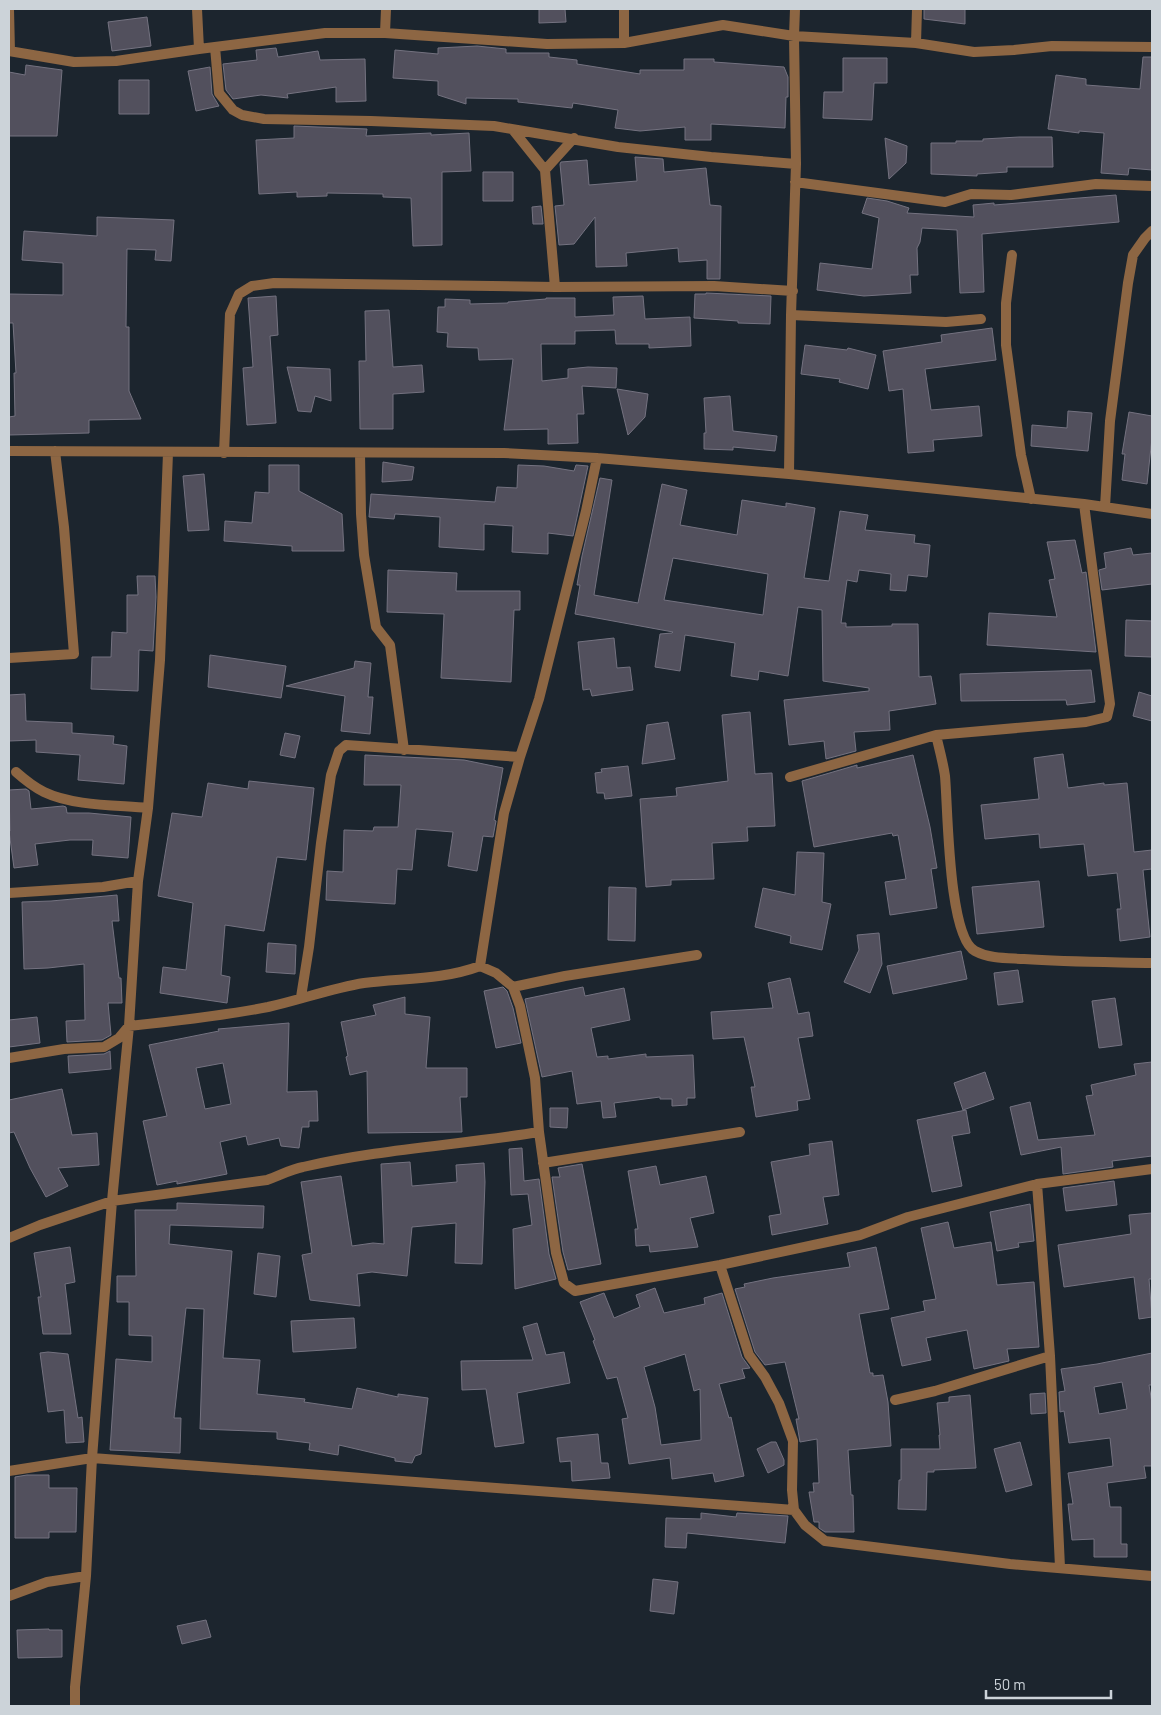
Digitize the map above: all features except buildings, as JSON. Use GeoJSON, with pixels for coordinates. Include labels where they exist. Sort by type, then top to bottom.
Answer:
{"type":"FeatureCollection","features":[{"type":"Feature","properties":{"kind":"street"},"geometry":{"type":"LineString","coordinates":[[9,9],[9,51],[74,62],[116,61],[199,48],[325,33],[385,33],[547,44],[624,43],[723,25],[794,36],[916,42],[974,52],[1052,46],[1152,47]]}},
{"type":"Feature","properties":{"kind":"street"},"geometry":{"type":"LineString","coordinates":[[197,9],[199,48]]}},
{"type":"Feature","properties":{"kind":"street"},"geometry":{"type":"LineString","coordinates":[[385,33],[386,9]]}},
{"type":"Feature","properties":{"kind":"street"},"geometry":{"type":"LineString","coordinates":[[624,9],[624,43]]}},
{"type":"Feature","properties":{"kind":"street"},"geometry":{"type":"LineString","coordinates":[[789,474],[791,315],[796,182],[795,9]]}},
{"type":"Feature","properties":{"kind":"street"},"geometry":{"type":"LineString","coordinates":[[916,42],[917,9]]}},
{"type":"Feature","properties":{"kind":"street"},"geometry":{"type":"LineString","coordinates":[[215,47],[219,93],[233,110],[242,115],[264,118],[494,126],[574,138],[618,147],[796,164]]}},
{"type":"Feature","properties":{"kind":"street"},"geometry":{"type":"LineString","coordinates":[[513,130],[545,170],[554,287]]}},
{"type":"Feature","properties":{"kind":"street"},"geometry":{"type":"LineString","coordinates":[[545,170],[574,138]]}},
{"type":"Feature","properties":{"kind":"street"},"geometry":{"type":"LineString","coordinates":[[796,182],[946,202],[971,194],[1011,194],[1096,184],[1152,186]]}},
{"type":"Feature","properties":{"kind":"street"},"geometry":{"type":"LineString","coordinates":[[1105,506],[1114,387],[1128,283],[1133,255],[1152,231]]}},
{"type":"Feature","properties":{"kind":"street"},"geometry":{"type":"LineString","coordinates":[[1012,255],[1006,303],[1006,345],[1021,455],[1031,499]]}},
{"type":"Feature","properties":{"kind":"street"},"geometry":{"type":"LineString","coordinates":[[224,453],[230,314],[239,294],[252,286],[274,283],[554,287],[714,286],[793,290]]}},
{"type":"Feature","properties":{"kind":"street"},"geometry":{"type":"LineString","coordinates":[[791,315],[946,322],[981,319]]}},
{"type":"Feature","properties":{"kind":"street"},"geometry":{"type":"LineString","coordinates":[[9,451],[504,453],[597,458],[789,474],[1105,506],[1152,514]]}},
{"type":"Feature","properties":{"kind":"street"},"geometry":{"type":"LineString","coordinates":[[9,658],[74,654],[64,527],[55,451]]}},
{"type":"Feature","properties":{"kind":"street"},"geometry":{"type":"LineString","coordinates":[[75,1706],[112,1201],[129,1026],[138,881],[148,808],[160,660],[168,453]]}},
{"type":"Feature","properties":{"kind":"street"},"geometry":{"type":"LineString","coordinates":[[360,453],[364,556],[376,627],[390,645],[404,750]]}},
{"type":"Feature","properties":{"kind":"street"},"geometry":{"type":"LineString","coordinates":[[480,966],[504,813],[539,699],[586,511],[597,458]]}},
{"type":"Feature","properties":{"kind":"street"},"geometry":{"type":"LineString","coordinates":[[790,777],[936,735],[1086,722],[1107,717],[1110,704],[1084,504]]}},
{"type":"Feature","properties":{"kind":"street"},"geometry":{"type":"LineString","coordinates":[[936,735],[944,774],[952,870],[959,922],[965,939],[974,950],[990,957],[1050,961],[1152,963]]}},
{"type":"Feature","properties":{"kind":"street"},"geometry":{"type":"LineString","coordinates":[[301,997],[310,947],[321,843],[336,756],[339,751],[346,746],[520,757]]}},
{"type":"Feature","properties":{"kind":"street"},"geometry":{"type":"LineString","coordinates":[[16,772],[29,783],[46,793],[72,801],[148,808]]}},
{"type":"Feature","properties":{"kind":"street"},"geometry":{"type":"LineString","coordinates":[[9,893],[102,886],[138,881]]}},
{"type":"Feature","properties":{"kind":"street"},"geometry":{"type":"LineString","coordinates":[[513,987],[565,976],[697,955]]}},
{"type":"Feature","properties":{"kind":"street"},"geometry":{"type":"LineString","coordinates":[[9,1058],[64,1049],[104,1047],[119,1038],[129,1026],[216,1017],[363,983],[443,976],[464,972],[480,966],[496,973],[513,987],[520,1006],[535,1078],[539,1132],[556,1253],[564,1283],[575,1291],[720,1265],[860,1235],[908,1218],[1037,1184],[1152,1169]]}},
{"type":"Feature","properties":{"kind":"street"},"geometry":{"type":"LineString","coordinates":[[9,1238],[40,1225],[112,1201],[267,1180],[300,1167],[396,1150],[539,1132]]}},
{"type":"Feature","properties":{"kind":"street"},"geometry":{"type":"LineString","coordinates":[[543,1163],[740,1132]]}},
{"type":"Feature","properties":{"kind":"street"},"geometry":{"type":"LineString","coordinates":[[1037,1184],[1050,1356],[1060,1567]]}},
{"type":"Feature","properties":{"kind":"street"},"geometry":{"type":"LineString","coordinates":[[720,1265],[749,1355],[765,1377],[779,1404],[793,1441],[792,1490],[794,1510],[804,1524],[825,1541],[1010,1564],[1152,1576]]}},
{"type":"Feature","properties":{"kind":"street"},"geometry":{"type":"LineString","coordinates":[[895,1400],[944,1388],[1050,1356]]}},
{"type":"Feature","properties":{"kind":"street"},"geometry":{"type":"LineString","coordinates":[[9,1471],[92,1458],[794,1510]]}},
{"type":"Feature","properties":{"kind":"street"},"geometry":{"type":"LineString","coordinates":[[9,1596],[47,1582],[86,1576]]}}]}
